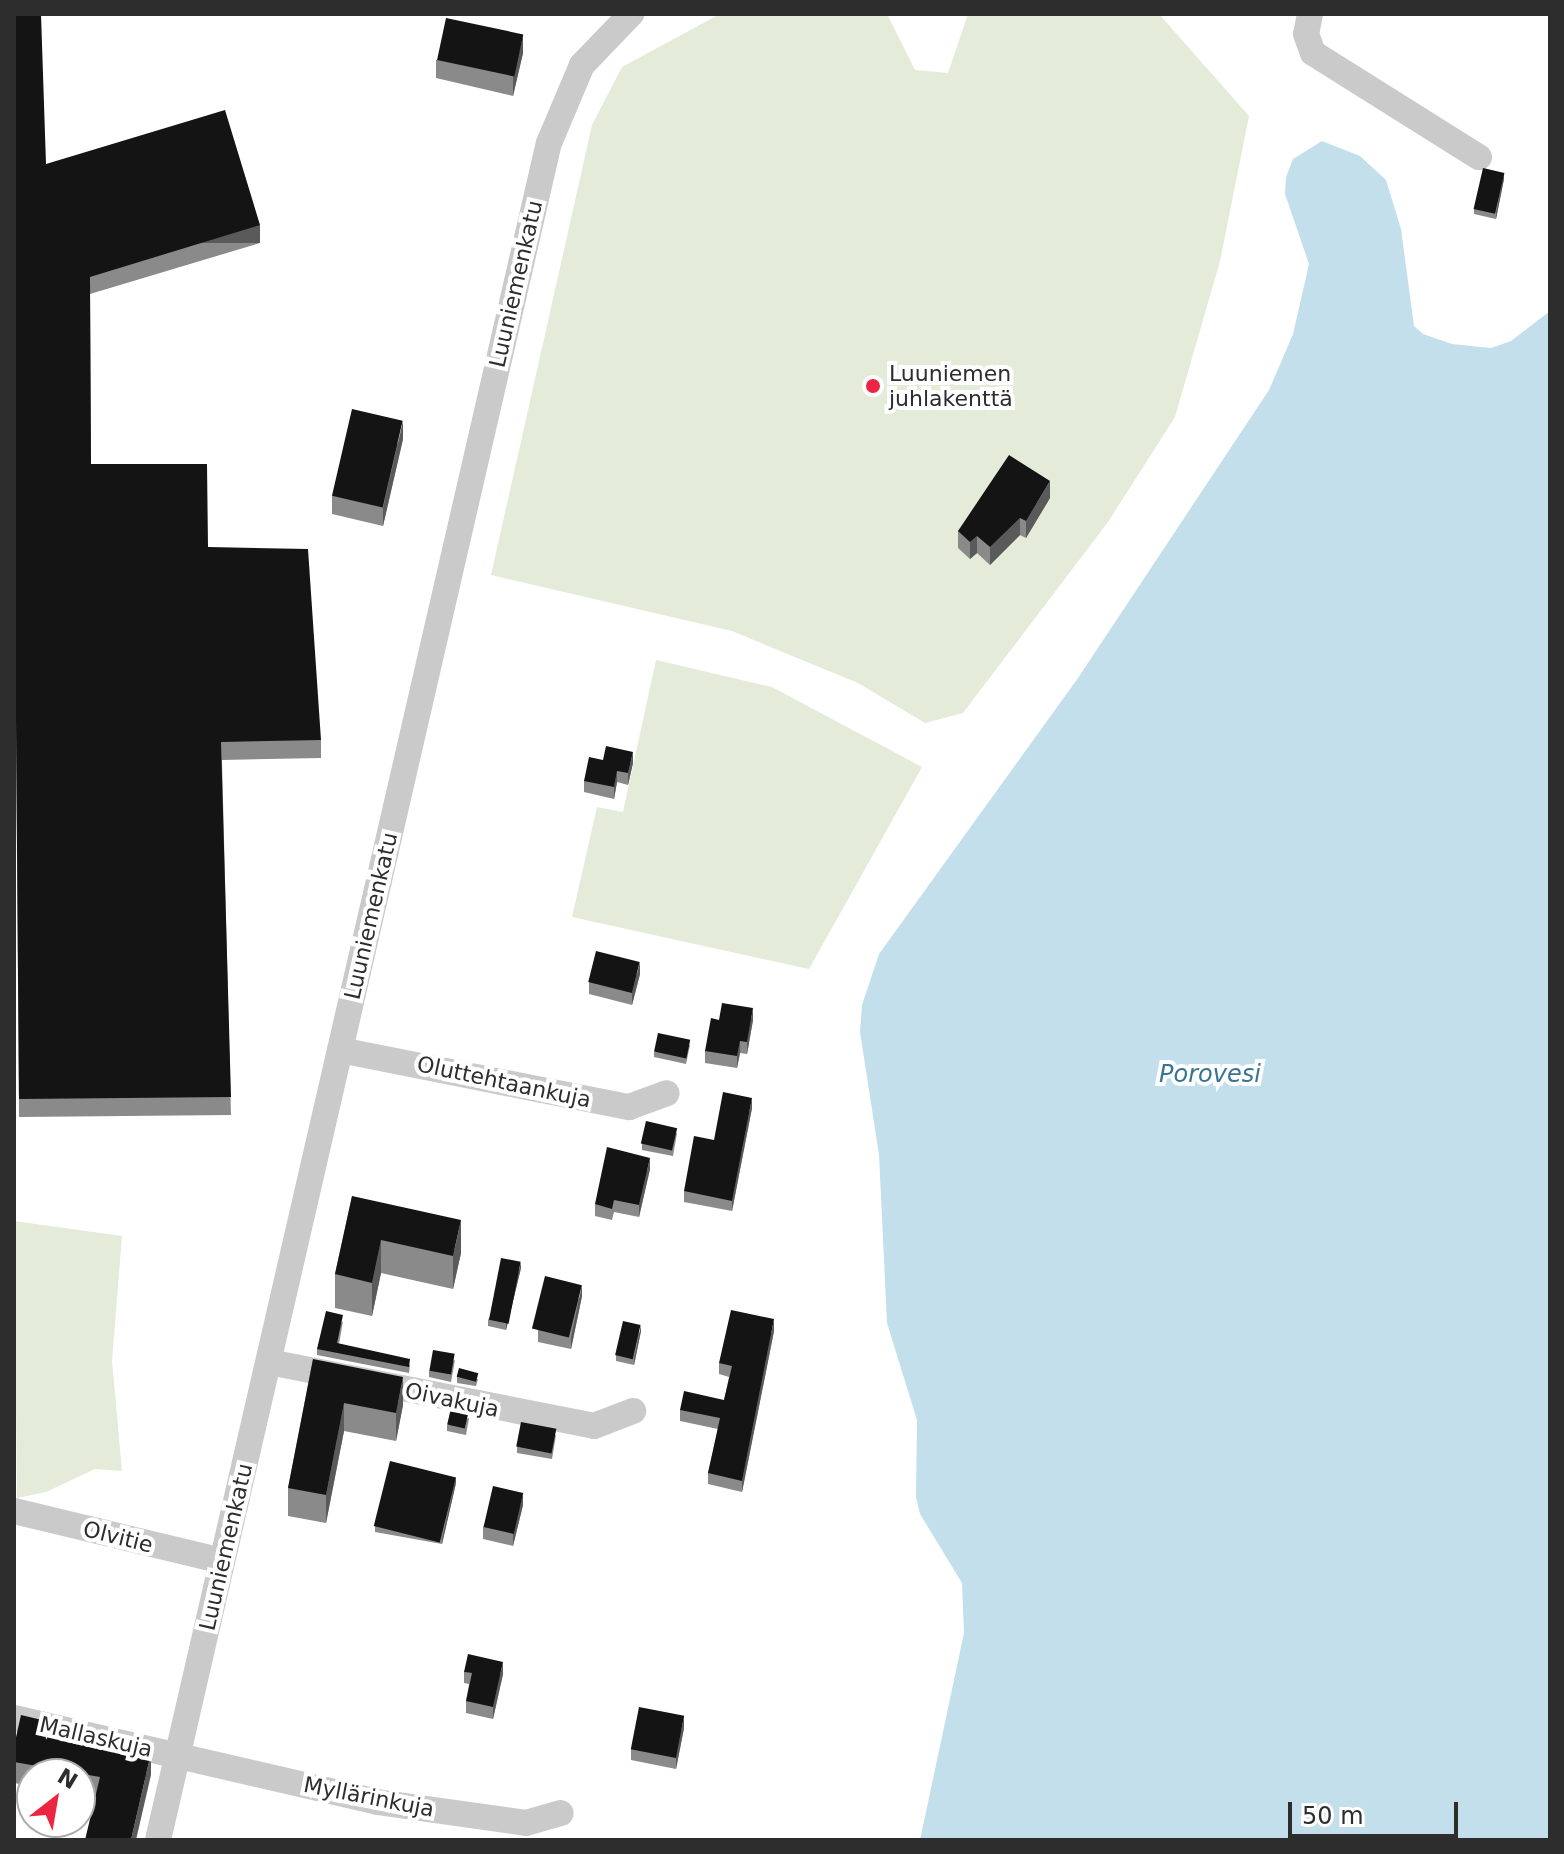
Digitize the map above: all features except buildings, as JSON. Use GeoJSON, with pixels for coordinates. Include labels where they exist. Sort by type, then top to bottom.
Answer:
{"type":"FeatureCollection","features":[{"type":"Feature","properties":{"kind":"street","name":"Luuniemenkatu"},"geometry":{"type":"LineString","coordinates":[[158,1840],[549,143],[582,65],[631,14]]}},
{"type":"Feature","properties":{"kind":"street"},"geometry":{"type":"LineString","coordinates":[[1310,14],[1306,34],[1313,53],[1479,157]]}},
{"type":"Feature","properties":{"kind":"street","name":"Oluttehtaankuja"},"geometry":{"type":"LineString","coordinates":[[340,1050],[629,1107],[667,1093]]}},
{"type":"Feature","properties":{"kind":"street","name":"Oivakuja"},"geometry":{"type":"LineString","coordinates":[[269,1362],[594,1426],[633,1411]]}},
{"type":"Feature","properties":{"kind":"street","name":"Olvitie"},"geometry":{"type":"LineString","coordinates":[[14,1511],[222,1561]]}},
{"type":"Feature","properties":{"kind":"street","name":"Mallaskuja"},"geometry":{"type":"LineString","coordinates":[[14,1718],[177,1756]]}},
{"type":"Feature","properties":{"kind":"street","name":"Myllärinkuja"},"geometry":{"type":"LineString","coordinates":[[177,1756],[377,1802],[526,1823],[561,1813]]}},
{"type":"Feature","properties":{"kind":"green space"},"geometry":{"type":"Polygon","coordinates":[[[720,14],[887,14],[915,70],[948,73],[968,14],[1159,14],[1249,116],[1220,261],[1175,417],[1108,522],[963,713],[925,723],[858,683],[732,631],[491,575],[592,125],[622,67],[720,14]]]}},
{"type":"Feature","properties":{"kind":"green space"},"geometry":{"type":"Polygon","coordinates":[[[656,660],[772,687],[922,767],[809,969],[572,917],[597,807],[623,812],[656,660]]]}},
{"type":"Feature","properties":{"kind":"green space"},"geometry":{"type":"Polygon","coordinates":[[[14,1221],[122,1236],[112,1361],[122,1471],[95,1469],[46,1492],[17,1498],[14,1221]]]}},
{"type":"Feature","properties":{"kind":"water","name":"Porovesi"},"geometry":{"type":"Polygon","coordinates":[[[1322,141],[1360,156],[1386,180],[1401,229],[1414,326],[1423,334],[1452,344],[1491,348],[1511,341],[1550,311],[1550,1840],[920,1840],[964,1633],[962,1583],[920,1514],[916,1497],[917,1420],[887,1323],[879,1155],[860,1032],[862,1005],[879,954],[1078,678],[1269,390],[1293,334],[1309,264],[1285,194],[1286,177],[1293,159],[1322,141]]]}},
{"type":"Feature","properties":{"kind":"place","name":"Luuniemen juhlakenttä"},"geometry":{"type":"Point","coordinates":[873,386]}}]}
